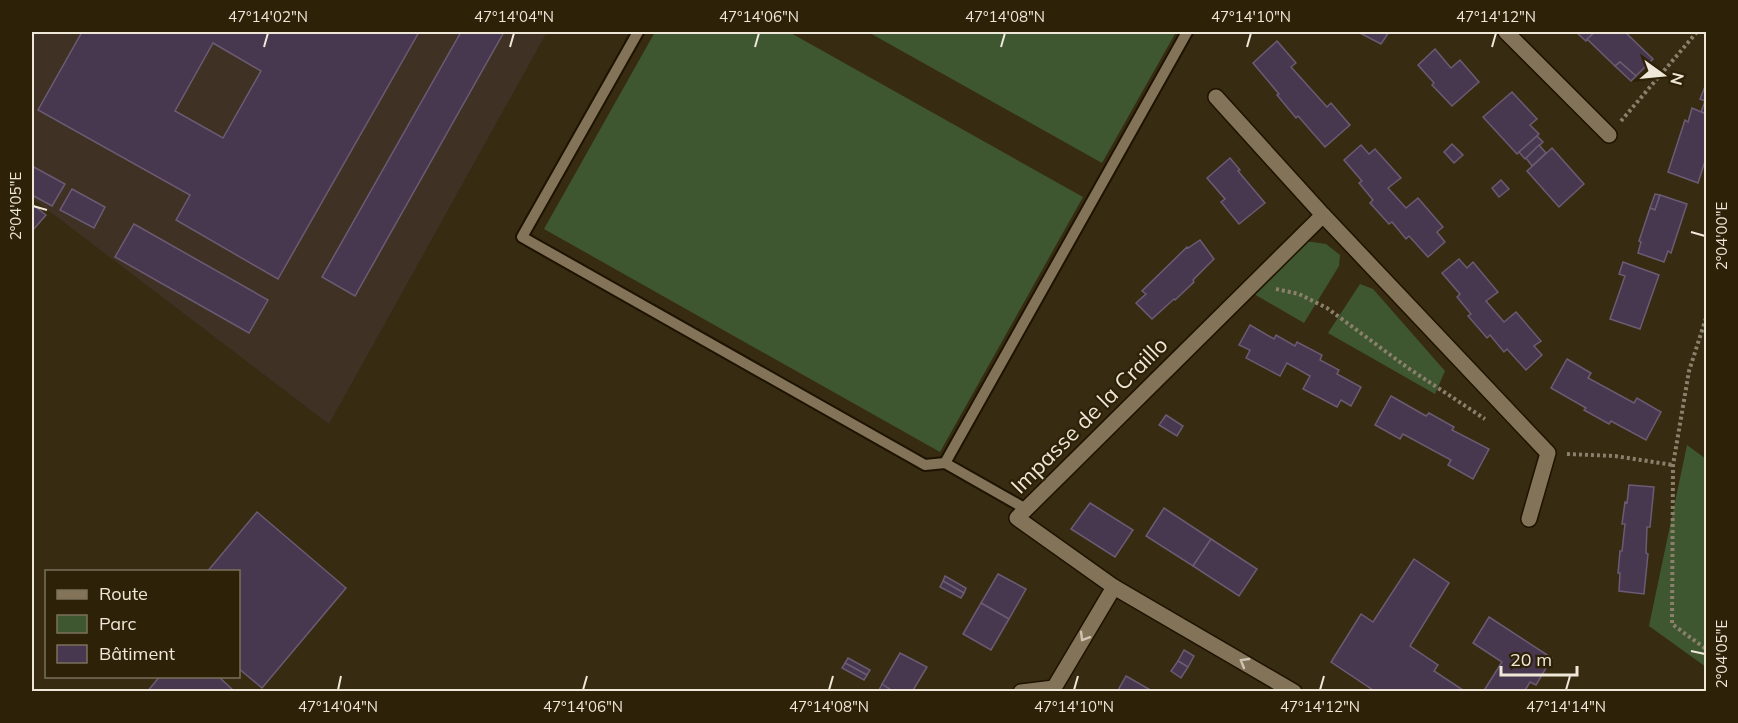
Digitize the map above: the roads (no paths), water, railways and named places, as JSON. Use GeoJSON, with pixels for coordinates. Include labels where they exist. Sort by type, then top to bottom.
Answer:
{"type":"FeatureCollection","features":[{"type":"Feature","properties":{"kind":"street"},"geometry":{"type":"LineString","coordinates":[[1506,32],[1609,135]]}},
{"type":"Feature","properties":{"kind":"street"},"geometry":{"type":"LineString","coordinates":[[1216,97],[1323,215],[1548,453],[1529,519]]}},
{"type":"Feature","properties":{"kind":"street","name":"Impasse de la Craillo"},"geometry":{"type":"LineString","coordinates":[[1294,692],[1114,587],[1017,518],[1323,215]]}},
{"type":"Feature","properties":{"kind":"street"},"geometry":{"type":"LineString","coordinates":[[1021,692],[1057,690],[1114,587]]}},
{"type":"Feature","properties":{"kind":"lane"},"geometry":{"type":"LineString","coordinates":[[638,32],[522,237],[925,465],[945,463],[1026,509]]}},
{"type":"Feature","properties":{"kind":"lane"},"geometry":{"type":"LineString","coordinates":[[945,463],[1186,32]]}}]}
